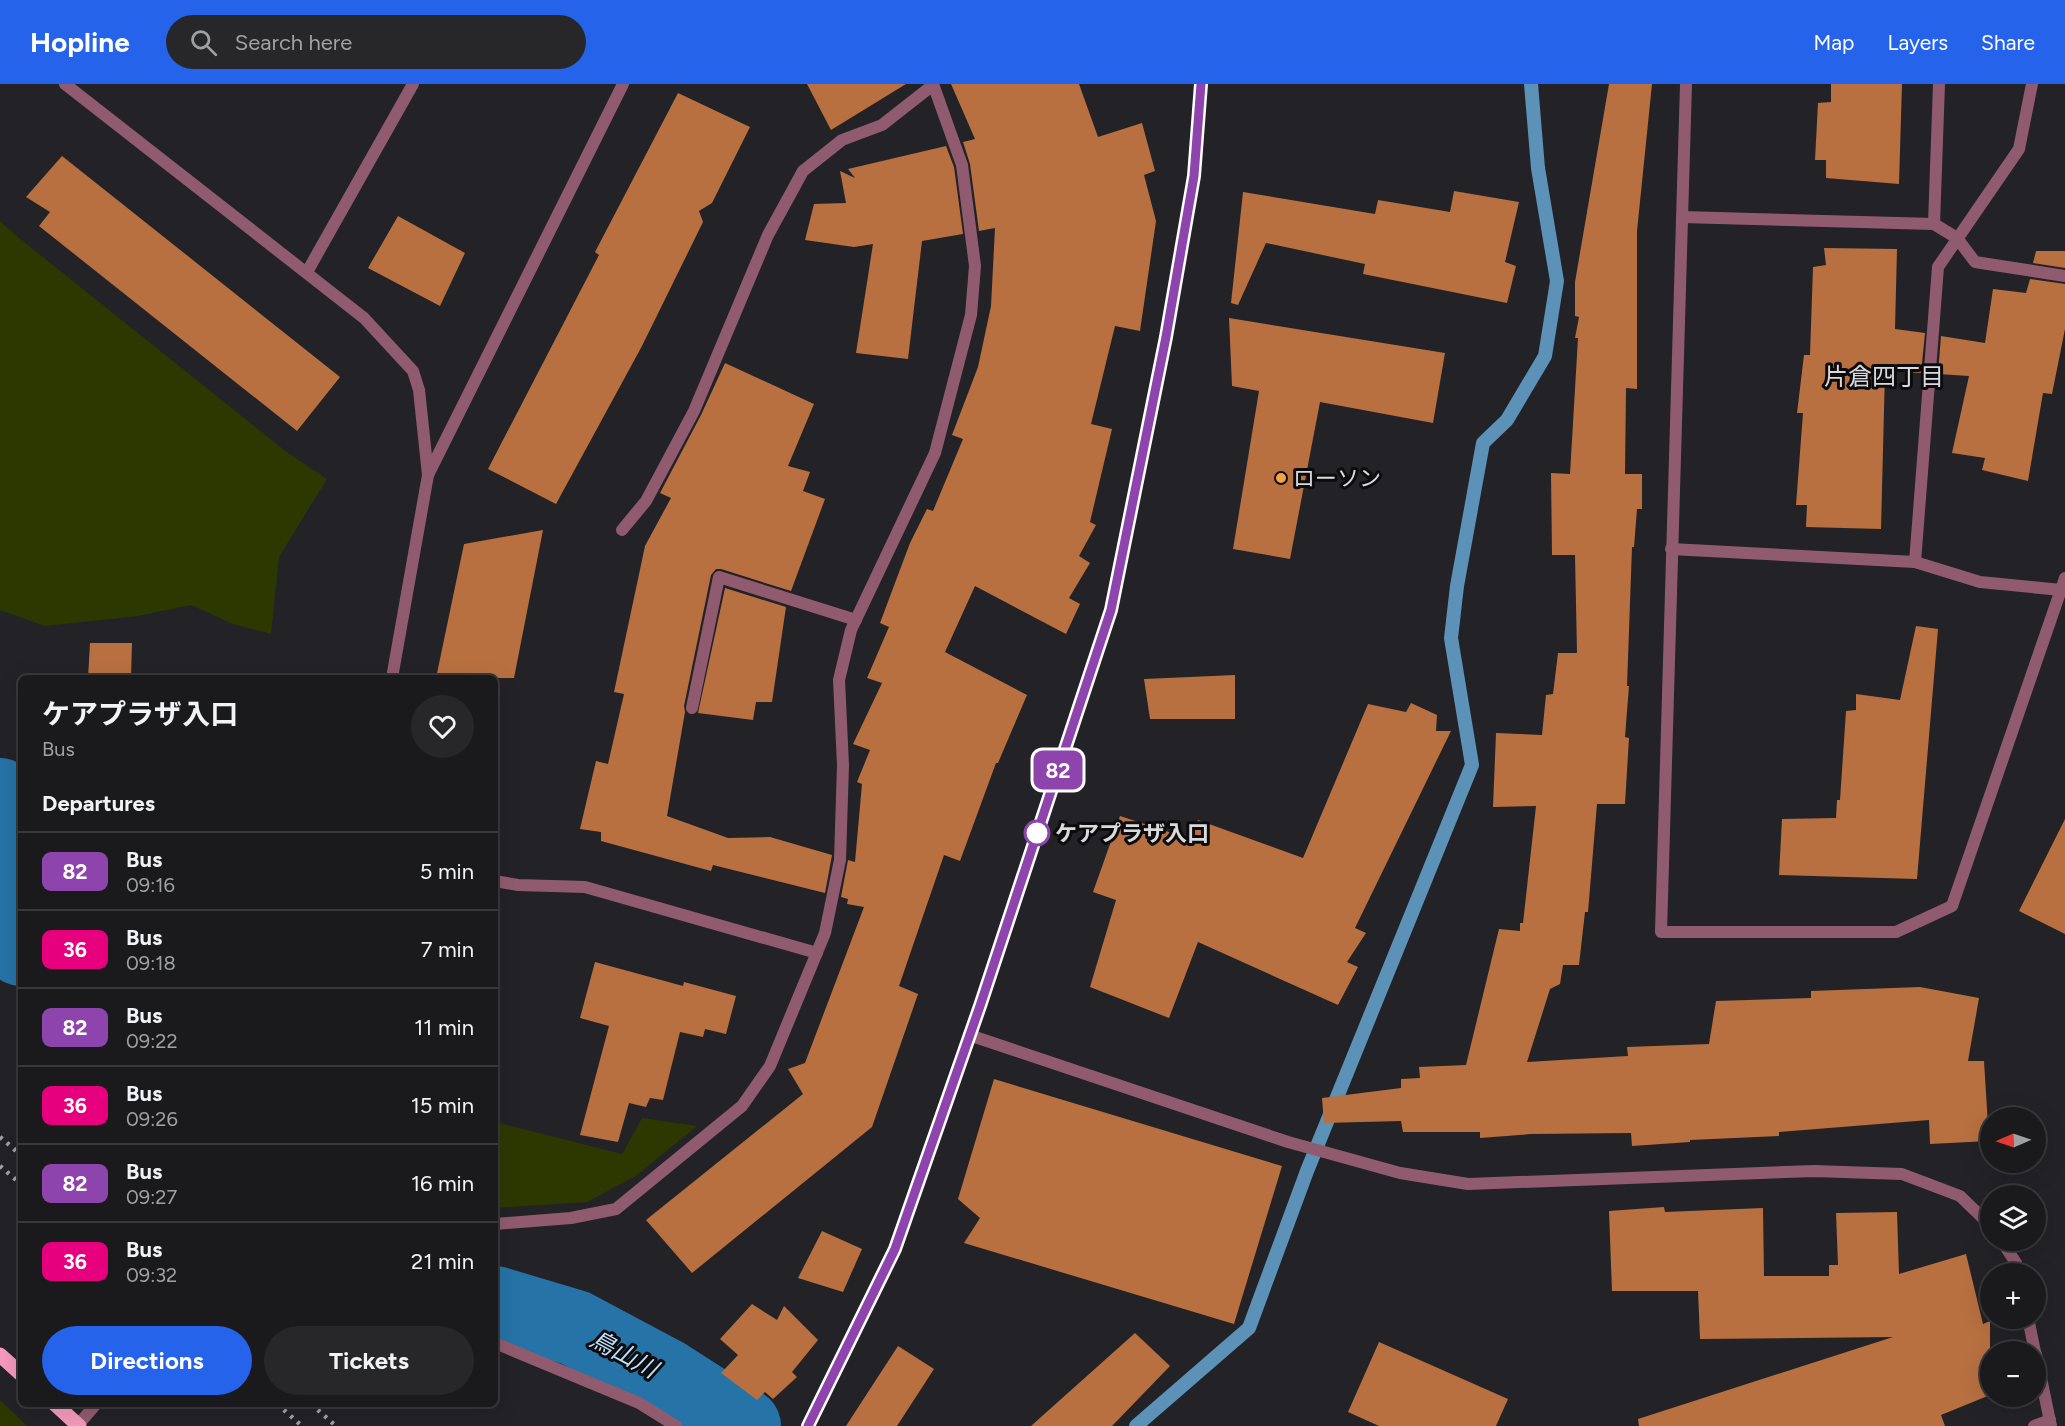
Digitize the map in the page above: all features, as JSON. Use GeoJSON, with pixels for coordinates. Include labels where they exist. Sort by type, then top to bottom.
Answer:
{"type":"FeatureCollection","features":[{"type":"Feature","properties":{"kind":"main road"},"geometry":{"type":"LineString","coordinates":[[0,1355],[18,1371]]}},
{"type":"Feature","properties":{"kind":"main road"},"geometry":{"type":"LineString","coordinates":[[57,1407],[79,1426]]}},
{"type":"Feature","properties":{"kind":"street"},"geometry":{"type":"LineString","coordinates":[[64,84],[363,318],[412,371],[419,390],[428,475],[393,675]]}},
{"type":"Feature","properties":{"kind":"street"},"geometry":{"type":"LineString","coordinates":[[307,272],[413,84]]}},
{"type":"Feature","properties":{"kind":"street"},"geometry":{"type":"LineString","coordinates":[[428,475],[623,84]]}},
{"type":"Feature","properties":{"kind":"street"},"geometry":{"type":"LineString","coordinates":[[808,1426],[895,1249],[1111,610],[1166,337],[1194,176],[1201,84]]}},
{"type":"Feature","properties":{"kind":"street"},"geometry":{"type":"LineString","coordinates":[[1686,84],[1660,932],[1896,932],[1952,906],[2065,578]]}},
{"type":"Feature","properties":{"kind":"street"},"geometry":{"type":"LineString","coordinates":[[1934,224],[1940,84]]}},
{"type":"Feature","properties":{"kind":"street"},"geometry":{"type":"LineString","coordinates":[[1916,562],[1938,267],[2019,149],[2032,84]]}},
{"type":"Feature","properties":{"kind":"street"},"geometry":{"type":"LineString","coordinates":[[498,1224],[571,1218],[616,1209],[742,1106],[770,1066],[825,933],[840,860],[843,765],[839,680],[851,630],[935,453],[971,315],[975,266],[962,165],[933,85],[882,125],[842,140],[803,171],[768,235],[694,411],[646,501],[622,530]]}},
{"type":"Feature","properties":{"kind":"street"},"geometry":{"type":"LineString","coordinates":[[1682,217],[1934,224],[1957,238],[1975,262],[2065,276]]}},
{"type":"Feature","properties":{"kind":"street"},"geometry":{"type":"LineString","coordinates":[[1671,549],[1916,562],[1980,582],[2061,590]]}},
{"type":"Feature","properties":{"kind":"street"},"geometry":{"type":"LineString","coordinates":[[692,708],[719,577],[856,620]]}},
{"type":"Feature","properties":{"kind":"street"},"geometry":{"type":"LineString","coordinates":[[498,881],[518,885],[585,887],[817,953]]}},
{"type":"Feature","properties":{"kind":"street"},"geometry":{"type":"LineString","coordinates":[[969,1035],[1288,1142],[1400,1173],[1468,1184],[1814,1171],[1902,1174],[1960,1196],[1980,1215]]}},
{"type":"Feature","properties":{"kind":"street"},"geometry":{"type":"LineString","coordinates":[[498,1343],[639,1403],[676,1426]]}},
{"type":"Feature","properties":{"kind":"street"},"geometry":{"type":"LineString","coordinates":[[2034,1426],[2050,1423],[2046,1404]]}},
{"type":"Feature","properties":{"kind":"street"},"geometry":{"type":"LineString","coordinates":[[79,1426],[94,1407]]}},
{"type":"Feature","properties":{"kind":"green space"},"geometry":{"type":"Polygon","coordinates":[[[0,221],[288,453],[327,479],[279,557],[271,634],[233,624],[191,605],[138,616],[45,626],[0,610],[0,221]]]}},
{"type":"Feature","properties":{"kind":"green space"},"geometry":{"type":"Polygon","coordinates":[[[642,1118],[697,1126],[636,1176],[587,1202],[498,1208],[498,1123],[622,1154],[642,1118]]]}},
{"type":"Feature","properties":{"kind":"green space"},"geometry":{"type":"Polygon","coordinates":[[[0,1400],[27,1426],[0,1426],[0,1400]]]}},
{"type":"Feature","properties":{"kind":"building"},"geometry":{"type":"Polygon","coordinates":[[[807,84],[906,84],[831,130],[807,84]]]}},
{"type":"Feature","properties":{"kind":"building"},"geometry":{"type":"Polygon","coordinates":[[[951,84],[1079,84],[1098,137],[1142,123],[1155,171],[1144,175],[1156,221],[1140,331],[1115,326],[1091,424],[1112,429],[1090,522],[1096,525],[1079,556],[1090,563],[1069,598],[1080,604],[1066,634],[975,586],[945,652],[1027,695],[998,763],[996,763],[960,861],[944,855],[899,986],[918,994],[872,1127],[692,1273],[646,1220],[803,1094],[788,1069],[805,1063],[864,907],[847,904],[848,899],[841,897],[848,860],[855,862],[862,784],[857,782],[870,750],[853,744],[882,683],[867,678],[889,627],[880,623],[910,543],[927,509],[933,511],[963,439],[952,435],[978,367],[991,306],[995,228],[979,231],[970,164],[963,142],[975,139],[951,84]]]}},
{"type":"Feature","properties":{"kind":"building"},"geometry":{"type":"Polygon","coordinates":[[[1609,84],[1652,84],[1637,231],[1637,389],[1626,388],[1625,474],[1642,474],[1642,509],[1637,509],[1634,547],[1632,547],[1627,686],[1629,686],[1625,737],[1629,738],[1625,804],[1597,804],[1588,912],[1585,912],[1579,965],[1563,965],[1560,984],[1550,989],[1527,1062],[1628,1056],[1627,1047],[1709,1044],[1716,1001],[1811,998],[1811,991],[1920,987],[1979,998],[1968,1061],[1984,1061],[1987,1107],[1980,1107],[1980,1141],[1930,1144],[1929,1120],[1779,1132],[1779,1136],[1690,1140],[1690,1142],[1632,1146],[1631,1133],[1531,1134],[1480,1138],[1480,1132],[1403,1132],[1401,1121],[1324,1123],[1322,1098],[1401,1088],[1401,1079],[1420,1078],[1419,1067],[1466,1065],[1499,929],[1520,931],[1520,923],[1523,923],[1536,806],[1493,807],[1496,733],[1542,735],[1546,695],[1553,694],[1558,653],[1577,653],[1575,555],[1552,555],[1551,473],[1570,474],[1578,338],[1575,338],[1579,317],[1575,316],[1575,282],[1609,84]]]}},
{"type":"Feature","properties":{"kind":"building"},"geometry":{"type":"Polygon","coordinates":[[[1831,84],[1902,84],[1899,184],[1826,178],[1826,160],[1815,160],[1818,103],[1831,102],[1831,84]]]}},
{"type":"Feature","properties":{"kind":"building"},"geometry":{"type":"Polygon","coordinates":[[[678,93],[750,127],[712,203],[699,211],[703,222],[642,346],[556,504],[488,469],[599,255],[595,252],[678,93]]]}},
{"type":"Feature","properties":{"kind":"building"},"geometry":{"type":"Polygon","coordinates":[[[946,146],[954,167],[963,234],[922,241],[908,359],[856,353],[873,244],[854,247],[805,240],[814,204],[846,203],[840,171],[855,178],[848,169],[946,146]]]}},
{"type":"Feature","properties":{"kind":"building"},"geometry":{"type":"Polygon","coordinates":[[[62,156],[340,377],[297,431],[39,226],[50,212],[26,197],[62,156]]]}},
{"type":"Feature","properties":{"kind":"building"},"geometry":{"type":"Polygon","coordinates":[[[1454,191],[1519,202],[1505,262],[1516,266],[1507,303],[1363,274],[1365,264],[1266,243],[1238,305],[1231,303],[1243,192],[1375,214],[1378,200],[1450,212],[1454,191]]]}},
{"type":"Feature","properties":{"kind":"building"},"geometry":{"type":"Polygon","coordinates":[[[398,216],[465,253],[440,306],[368,268],[398,216]]]}},
{"type":"Feature","properties":{"kind":"building"},"geometry":{"type":"Polygon","coordinates":[[[1824,248],[1897,249],[1895,329],[1925,333],[1921,373],[1885,371],[1881,529],[1806,527],[1807,505],[1796,505],[1803,413],[1797,413],[1804,355],[1810,355],[1813,267],[1826,265],[1824,248]]]}},
{"type":"Feature","properties":{"kind":"building"},"geometry":{"type":"Polygon","coordinates":[[[2036,251],[2065,251],[2065,268],[2033,263],[2036,251]]]}},
{"type":"Feature","properties":{"kind":"building"},"geometry":{"type":"Polygon","coordinates":[[[2030,279],[2065,284],[2065,329],[2052,394],[2043,393],[2028,481],[1982,470],[1985,458],[1952,453],[1969,376],[1938,374],[1941,336],[1985,343],[1993,289],[2026,293],[2030,279]]]}},
{"type":"Feature","properties":{"kind":"building"},"geometry":{"type":"Polygon","coordinates":[[[1229,318],[1445,353],[1433,423],[1320,402],[1290,559],[1233,549],[1259,391],[1232,386],[1229,318]]]}},
{"type":"Feature","properties":{"kind":"building"},"geometry":{"type":"Polygon","coordinates":[[[725,363],[814,404],[788,466],[810,472],[803,491],[825,499],[791,591],[721,569],[716,569],[711,575],[684,706],[685,712],[667,816],[728,838],[770,837],[832,855],[825,893],[713,865],[711,871],[601,841],[601,832],[580,829],[596,761],[608,764],[624,694],[614,692],[645,546],[671,498],[660,493],[725,363]]]}},
{"type":"Feature","properties":{"kind":"building"},"geometry":{"type":"Polygon","coordinates":[[[543,530],[514,678],[498,678],[498,675],[437,675],[464,544],[543,530]]]}},
{"type":"Feature","properties":{"kind":"building"},"geometry":{"type":"Polygon","coordinates":[[[725,588],[786,607],[772,702],[756,702],[753,720],[698,713],[725,588]]]}},
{"type":"Feature","properties":{"kind":"building"},"geometry":{"type":"Polygon","coordinates":[[[1916,626],[1938,629],[1917,879],[1779,875],[1782,819],[1836,818],[1837,800],[1840,800],[1846,711],[1856,710],[1856,694],[1900,700],[1916,626]]]}},
{"type":"Feature","properties":{"kind":"building"},"geometry":{"type":"Polygon","coordinates":[[[90,643],[132,643],[131,675],[88,675],[90,643]]]}},
{"type":"Feature","properties":{"kind":"building"},"geometry":{"type":"Polygon","coordinates":[[[1235,675],[1235,719],[1150,719],[1144,679],[1235,675]]]}},
{"type":"Feature","properties":{"kind":"building"},"geometry":{"type":"Polygon","coordinates":[[[1411,703],[1437,715],[1436,731],[1451,731],[1355,928],[1366,933],[1347,962],[1358,967],[1338,1005],[1198,942],[1169,1018],[1090,987],[1116,900],[1093,892],[1120,816],[1190,839],[1198,820],[1303,858],[1368,704],[1406,712],[1411,703]]]}},
{"type":"Feature","properties":{"kind":"building"},"geometry":{"type":"Polygon","coordinates":[[[2065,819],[2065,934],[2019,911],[2065,819]]]}},
{"type":"Feature","properties":{"kind":"building"},"geometry":{"type":"Polygon","coordinates":[[[595,962],[683,986],[684,982],[736,996],[726,1034],[705,1029],[703,1037],[680,1032],[663,1100],[650,1098],[646,1107],[629,1103],[618,1142],[580,1135],[609,1026],[580,1018],[595,962]]]}},
{"type":"Feature","properties":{"kind":"building"},"geometry":{"type":"Polygon","coordinates":[[[994,1079],[1282,1166],[1234,1324],[964,1243],[980,1218],[958,1199],[994,1079]]]}},
{"type":"Feature","properties":{"kind":"building"},"geometry":{"type":"Polygon","coordinates":[[[1664,1207],[1665,1212],[1763,1208],[1764,1276],[1829,1276],[1829,1265],[1838,1265],[1836,1213],[1897,1212],[1899,1274],[1966,1254],[1980,1312],[1980,1329],[1990,1329],[1990,1341],[1980,1341],[1980,1399],[1941,1415],[1945,1426],[1639,1426],[1638,1419],[1893,1337],[1700,1339],[1698,1291],[1612,1291],[1609,1211],[1664,1207]]]}},
{"type":"Feature","properties":{"kind":"building"},"geometry":{"type":"Polygon","coordinates":[[[822,1231],[862,1249],[843,1292],[798,1278],[822,1231]]]}},
{"type":"Feature","properties":{"kind":"building"},"geometry":{"type":"Polygon","coordinates":[[[752,1304],[777,1320],[784,1306],[818,1340],[792,1372],[797,1377],[773,1399],[765,1392],[757,1400],[721,1373],[738,1355],[720,1339],[752,1304]]]}},
{"type":"Feature","properties":{"kind":"building"},"geometry":{"type":"Polygon","coordinates":[[[1135,1333],[1170,1366],[1112,1426],[1031,1426],[1135,1333]]]}},
{"type":"Feature","properties":{"kind":"building"},"geometry":{"type":"Polygon","coordinates":[[[1379,1342],[1508,1399],[1496,1426],[1379,1426],[1348,1412],[1379,1342]]]}},
{"type":"Feature","properties":{"kind":"building"},"geometry":{"type":"Polygon","coordinates":[[[898,1346],[934,1369],[897,1426],[846,1426],[898,1346]]]}},
{"type":"Feature","properties":{"kind":"waterway"},"geometry":{"type":"LineString","coordinates":[[1136,1426],[1249,1328],[1307,1171],[1472,765],[1451,638],[1457,586],[1483,443],[1507,420],[1545,356],[1557,281],[1538,168],[1531,84]]}},
{"type":"Feature","properties":{"kind":"waterway","name":"鳥山川"},"geometry":{"type":"LineString","coordinates":[[0,796],[10,831],[18,916]]}},
{"type":"Feature","properties":{"kind":"waterway","name":"鳥山川"},"geometry":{"type":"LineString","coordinates":[[498,1305],[575,1328],[665,1376],[743,1426]]}},
{"type":"Feature","properties":{"kind":"railway"},"geometry":{"type":"LineString","coordinates":[[0,1137],[18,1152]]}},
{"type":"Feature","properties":{"kind":"railway"},"geometry":{"type":"LineString","coordinates":[[0,1166],[18,1181]]}},
{"type":"Feature","properties":{"kind":"railway"},"geometry":{"type":"LineString","coordinates":[[280,1407],[302,1426]]}},
{"type":"Feature","properties":{"kind":"railway"},"geometry":{"type":"LineString","coordinates":[[314,1407],[336,1426]]}},
{"type":"Feature","properties":{"kind":"bus line","name":"82"},"geometry":{"type":"LineString","coordinates":[[808,1426],[895,1249],[980,1006],[1111,610],[1166,337],[1194,176],[1201,84]]}},
{"type":"Feature","properties":{"kind":"place","name":"ローソン"},"geometry":{"type":"Point","coordinates":[1281,478]}},
{"type":"Feature","properties":{"kind":"place","name":"ケアプラザ入口"},"geometry":{"type":"Point","coordinates":[1037,833]}},
{"type":"Feature","properties":{"kind":"district","name":"片倉四丁目"},"geometry":{"type":"Point","coordinates":[1884,376]}}]}
